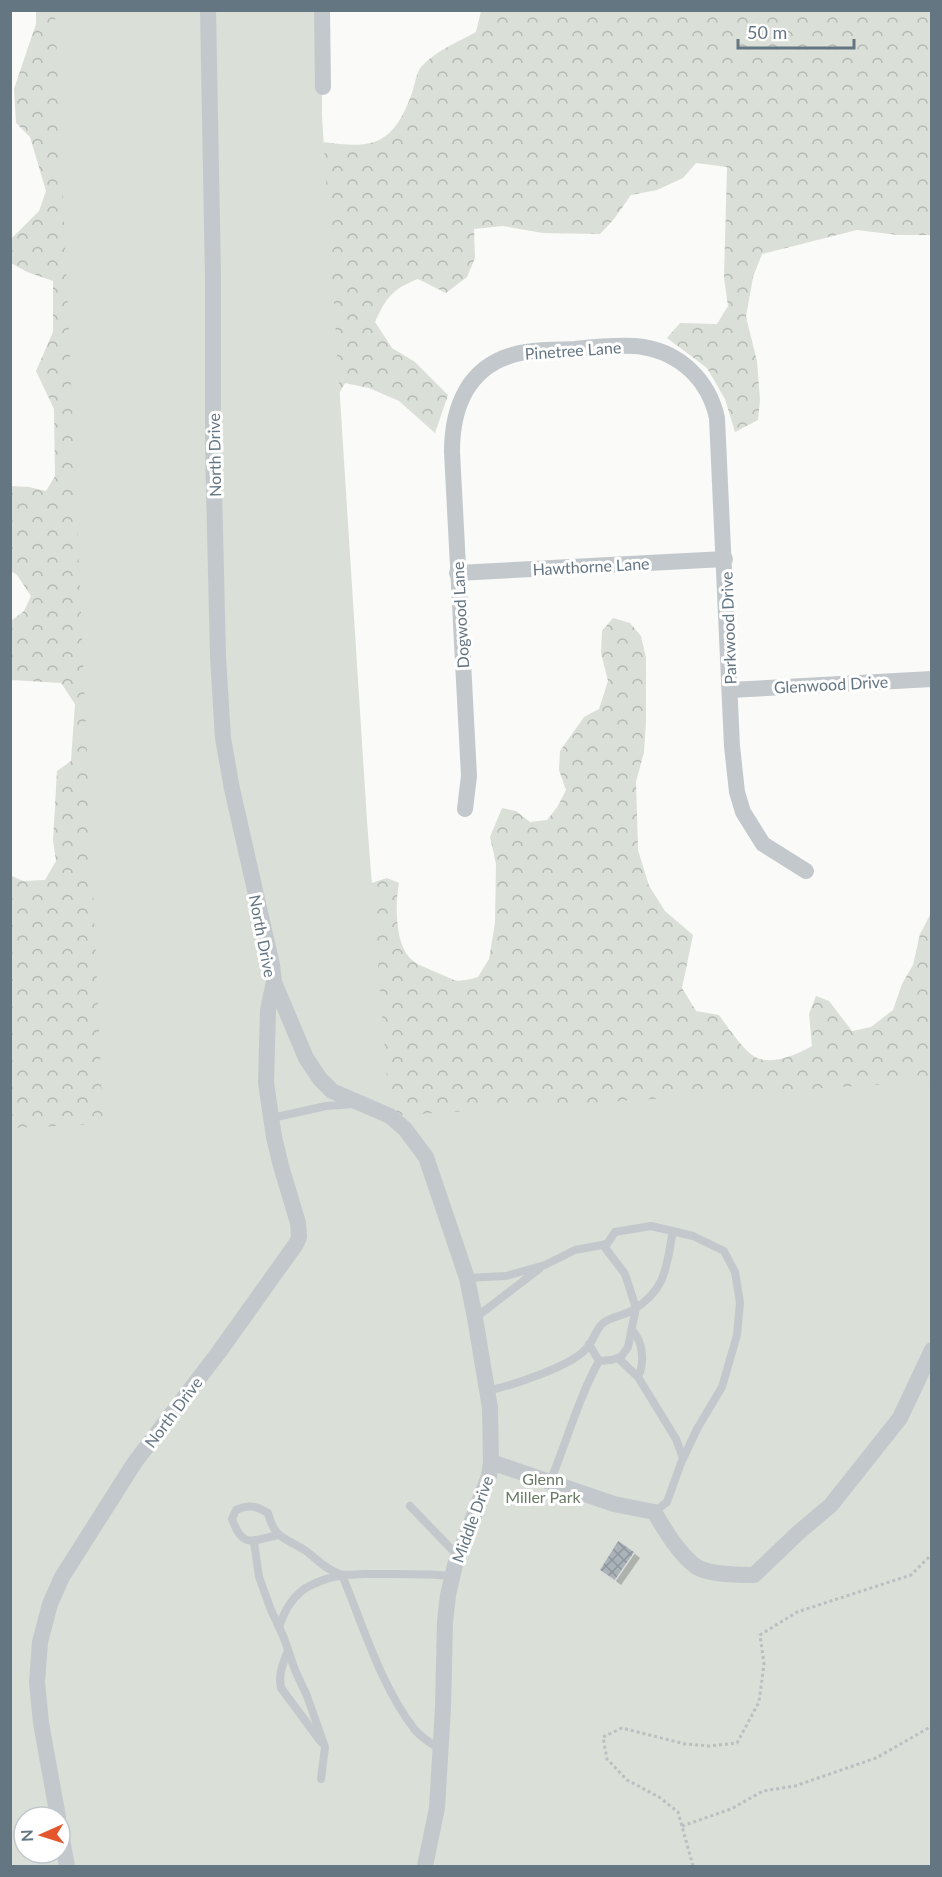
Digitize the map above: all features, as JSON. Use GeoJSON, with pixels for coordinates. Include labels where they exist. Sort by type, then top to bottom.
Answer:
{"type":"FeatureCollection","features":[{"type":"Feature","properties":{"kind":"street","name":"North Drive"},"geometry":{"type":"LineString","coordinates":[[56,1805],[41,1724],[37,1682],[40,1642],[46,1616],[62,1577],[135,1462],[219,1352],[299,1237],[298,1223],[281,1166],[266,1083],[268,1010],[274,982],[272,965],[232,789],[223,738],[218,657],[213,446],[213,278],[208,10]]}},
{"type":"Feature","properties":{"kind":"street"},"geometry":{"type":"LineString","coordinates":[[322,10],[323,87]]}},
{"type":"Feature","properties":{"kind":"street","name":"Pinetree Lane"},"geometry":{"type":"LineString","coordinates":[[453,420],[467,388],[475,378],[492,365],[522,352],[641,346],[658,350],[686,364]]}},
{"type":"Feature","properties":{"kind":"street","name":"Parkwood Drive"},"geometry":{"type":"LineString","coordinates":[[686,364],[706,389],[717,418],[732,746],[737,792],[744,812],[763,844],[806,871]]}},
{"type":"Feature","properties":{"kind":"street","name":"Dogwood Lane"},"geometry":{"type":"LineString","coordinates":[[453,420],[452,452],[457,573],[469,776],[465,810]]}},
{"type":"Feature","properties":{"kind":"street","name":"Hawthorne Lane"},"geometry":{"type":"LineString","coordinates":[[457,573],[725,559]]}},
{"type":"Feature","properties":{"kind":"street","name":"Glenwood Drive"},"geometry":{"type":"LineString","coordinates":[[730,690],[932,679]]}},
{"type":"Feature","properties":{"kind":"street","name":"Middle Drive"},"geometry":{"type":"LineString","coordinates":[[274,982],[301,1049],[320,1079],[332,1091],[390,1116],[409,1133],[426,1158],[467,1278],[476,1318],[487,1391],[491,1462],[489,1476],[459,1556],[448,1595],[437,1808],[425,1866]]}},
{"type":"Feature","properties":{"kind":"street"},"geometry":{"type":"LineString","coordinates":[[491,1462],[614,1504],[654,1512],[674,1544],[696,1567],[728,1575],[754,1575],[831,1505],[893,1427],[900,1418],[932,1350]]}},
{"type":"Feature","properties":{"kind":"lane"},"geometry":{"type":"LineString","coordinates":[[272,1118],[326,1106],[360,1103]]}},
{"type":"Feature","properties":{"kind":"lane"},"geometry":{"type":"LineString","coordinates":[[467,1278],[506,1276],[545,1265],[575,1250],[607,1244],[615,1232],[651,1226],[693,1236],[724,1251],[735,1272],[740,1303],[737,1335],[722,1387],[683,1458],[667,1502],[654,1512]]}},
{"type":"Feature","properties":{"kind":"lane"},"geometry":{"type":"LineString","coordinates":[[487,1391],[522,1382],[569,1361],[585,1350],[601,1325],[613,1316],[636,1308],[656,1292],[669,1261],[673,1231]]}},
{"type":"Feature","properties":{"kind":"lane"},"geometry":{"type":"LineString","coordinates":[[599,1360],[621,1357],[628,1347],[636,1308],[625,1274],[603,1245]]}},
{"type":"Feature","properties":{"kind":"lane"},"geometry":{"type":"LineString","coordinates":[[476,1318],[545,1265]]}},
{"type":"Feature","properties":{"kind":"lane"},"geometry":{"type":"LineString","coordinates":[[632,1330],[639,1336],[641,1345],[642,1371],[638,1377]]}},
{"type":"Feature","properties":{"kind":"lane"},"geometry":{"type":"LineString","coordinates":[[589,1344],[599,1360]]}},
{"type":"Feature","properties":{"kind":"lane"},"geometry":{"type":"LineString","coordinates":[[618,1358],[638,1377],[676,1439],[683,1458]]}},
{"type":"Feature","properties":{"kind":"lane"},"geometry":{"type":"LineString","coordinates":[[550,1482],[584,1388],[599,1360]]}},
{"type":"Feature","properties":{"kind":"lane"},"geometry":{"type":"LineString","coordinates":[[278,1535],[254,1542],[244,1539],[236,1530],[232,1519],[236,1510],[246,1505],[258,1507],[268,1513],[271,1524],[278,1535],[306,1551],[326,1568],[342,1575],[396,1700],[417,1731],[441,1750]]}},
{"type":"Feature","properties":{"kind":"lane"},"geometry":{"type":"LineString","coordinates":[[410,1506],[459,1556]]}},
{"type":"Feature","properties":{"kind":"lane"},"geometry":{"type":"LineString","coordinates":[[254,1542],[259,1577],[325,1747],[321,1779]]}},
{"type":"Feature","properties":{"kind":"lane"},"geometry":{"type":"LineString","coordinates":[[279,1627],[288,1605],[309,1584],[342,1575],[424,1573],[453,1576]]}},
{"type":"Feature","properties":{"kind":"lane"},"geometry":{"type":"LineString","coordinates":[[288,1650],[281,1667],[279,1678],[281,1688],[325,1747]]}},
{"type":"Feature","properties":{"kind":"path"},"geometry":{"type":"LineString","coordinates":[[693,1866],[678,1812],[659,1797],[627,1780],[607,1759],[603,1737],[622,1728],[685,1744],[709,1746],[737,1743],[759,1702],[764,1664],[760,1635],[797,1612],[911,1575],[932,1554]]}},
{"type":"Feature","properties":{"kind":"path"},"geometry":{"type":"LineString","coordinates":[[682,1826],[731,1809],[763,1791],[795,1786],[876,1758],[932,1726]]}},
{"type":"Feature","properties":{"kind":"green space"},"geometry":{"type":"Polygon","coordinates":[[[36,11],[60,11],[211,665],[10,1731],[10,875],[23,881],[45,880],[56,861],[53,841],[57,771],[71,761],[75,704],[61,683],[11,680],[11,621],[24,611],[31,596],[17,575],[11,571],[10,486],[46,491],[55,476],[54,409],[36,371],[53,332],[53,281],[27,272],[11,263],[10,240],[39,211],[46,191],[30,137],[16,123],[14,89],[36,24],[36,11]]]}},
{"type":"Feature","properties":{"kind":"green space","name":"Glenn Miller Park"},"geometry":{"type":"Polygon","coordinates":[[[55,11],[322,11],[322,116],[367,821],[390,1116],[931,1081],[931,1866],[11,1866],[10,1128],[103,1124],[55,11]]]}},
{"type":"Feature","properties":{"kind":"green space"},"geometry":{"type":"Polygon","coordinates":[[[481,11],[931,11],[931,235],[898,235],[857,230],[762,254],[753,277],[746,317],[757,361],[760,400],[758,420],[735,432],[725,399],[707,368],[667,338],[680,323],[717,324],[728,306],[724,278],[727,167],[696,163],[683,178],[657,190],[631,195],[600,234],[543,233],[503,226],[474,229],[475,258],[467,277],[446,293],[418,279],[391,295],[375,322],[392,348],[415,362],[448,395],[435,433],[399,401],[369,388],[345,383],[332,406],[359,887],[387,878],[399,883],[397,911],[399,932],[404,950],[409,957],[419,965],[454,980],[461,981],[478,977],[489,959],[495,923],[496,864],[490,837],[502,808],[516,811],[530,822],[547,820],[558,806],[566,790],[559,770],[560,751],[584,717],[599,709],[608,681],[601,653],[602,631],[613,618],[630,623],[641,636],[646,658],[644,752],[636,782],[638,850],[649,886],[665,911],[693,935],[682,988],[696,1011],[719,1015],[747,1051],[764,1060],[786,1058],[812,1046],[809,1014],[816,996],[829,1001],[852,1031],[871,1027],[893,1010],[902,984],[913,965],[920,934],[931,913],[931,1268],[51,1640],[324,142],[357,145],[370,143],[390,133],[405,110],[421,67],[440,52],[476,32],[481,11]]]}},
{"type":"Feature","properties":{"kind":"building"},"geometry":{"type":"Polygon","coordinates":[[[618,1540],[635,1552],[615,1581],[599,1570],[618,1540]]]}}]}
